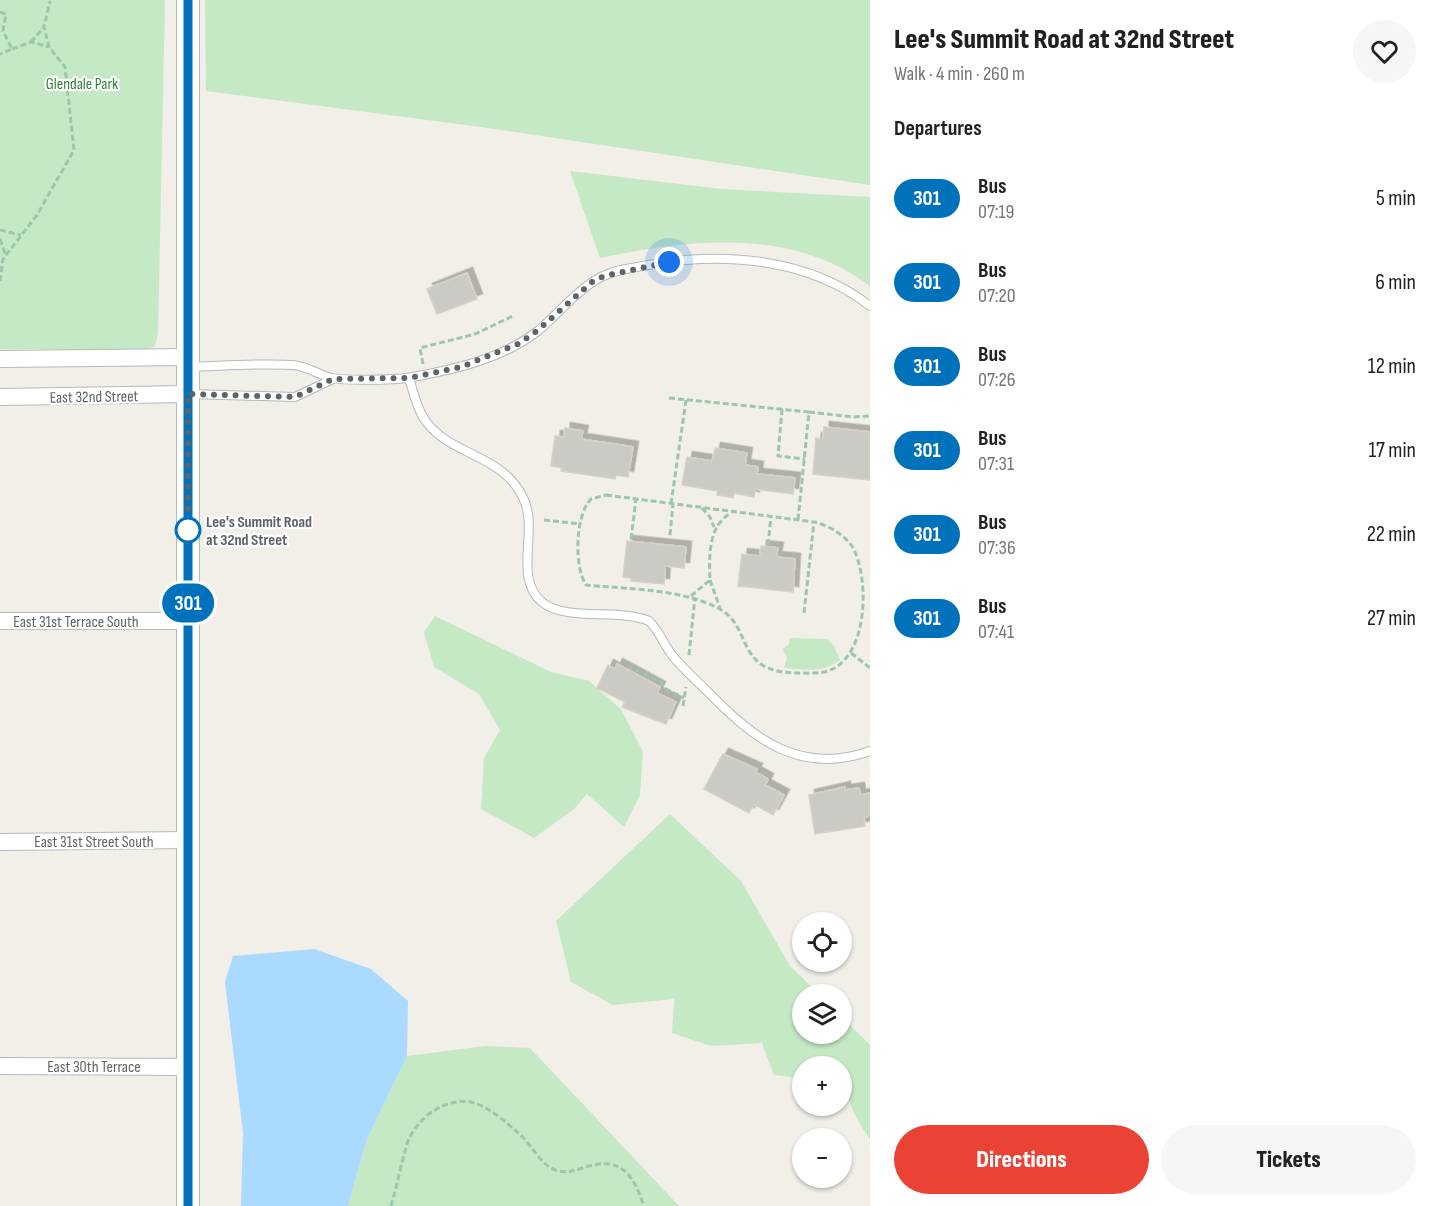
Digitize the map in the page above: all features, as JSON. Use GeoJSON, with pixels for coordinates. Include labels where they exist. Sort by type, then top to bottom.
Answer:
{"type":"FeatureCollection","features":[{"type":"Feature","properties":{"kind":"main road"},"geometry":{"type":"LineString","coordinates":[[188,0],[188,1206]]}},
{"type":"Feature","properties":{"kind":"street"},"geometry":{"type":"LineString","coordinates":[[0,359],[188,362]]}},
{"type":"Feature","properties":{"kind":"street","name":"East 32nd Street"},"geometry":{"type":"LineString","coordinates":[[0,397],[188,394]]}},
{"type":"Feature","properties":{"kind":"street","name":"East 31st Terrace South"},"geometry":{"type":"LineString","coordinates":[[0,621],[188,621]]}},
{"type":"Feature","properties":{"kind":"street","name":"East 31st Street South"},"geometry":{"type":"LineString","coordinates":[[0,842],[188,840]]}},
{"type":"Feature","properties":{"kind":"street","name":"East 30th Terrace"},"geometry":{"type":"LineString","coordinates":[[0,1066],[188,1067]]}},
{"type":"Feature","properties":{"kind":"lane"},"geometry":{"type":"LineString","coordinates":[[188,362],[296,365],[333,379],[409,378],[425,375],[482,360],[518,344],[537,331],[592,282],[604,276],[669,262],[734,259],[797,269],[839,287],[870,306]]}},
{"type":"Feature","properties":{"kind":"lane"},"geometry":{"type":"LineString","coordinates":[[409,378],[417,407],[431,428],[494,465],[514,482],[529,514],[530,584],[544,604],[565,611],[649,621],[658,630],[671,654],[740,724],[754,735],[784,751],[828,759],[870,751]]}},
{"type":"Feature","properties":{"kind":"lane"},"geometry":{"type":"LineString","coordinates":[[188,394],[295,397],[333,379]]}},
{"type":"Feature","properties":{"kind":"path"},"geometry":{"type":"LineString","coordinates":[[0,281],[6,256],[46,201],[74,150],[65,67],[49,47],[44,27],[50,1]]}},
{"type":"Feature","properties":{"kind":"path"},"geometry":{"type":"LineString","coordinates":[[0,12],[7,16],[2,31],[12,49]]}},
{"type":"Feature","properties":{"kind":"path"},"geometry":{"type":"LineString","coordinates":[[0,54],[31,42],[44,27]]}},
{"type":"Feature","properties":{"kind":"path"},"geometry":{"type":"LineString","coordinates":[[31,42],[49,47]]}},
{"type":"Feature","properties":{"kind":"path"},"geometry":{"type":"LineString","coordinates":[[0,230],[21,235]]}},
{"type":"Feature","properties":{"kind":"path"},"geometry":{"type":"LineString","coordinates":[[0,239],[6,256]]}},
{"type":"Feature","properties":{"kind":"path"},"geometry":{"type":"LineString","coordinates":[[425,375],[420,348],[475,334],[513,316]]}},
{"type":"Feature","properties":{"kind":"path"},"geometry":{"type":"LineString","coordinates":[[669,398],[853,417],[870,416]]}},
{"type":"Feature","properties":{"kind":"path"},"geometry":{"type":"LineString","coordinates":[[670,535],[686,400]]}},
{"type":"Feature","properties":{"kind":"path"},"geometry":{"type":"LineString","coordinates":[[782,409],[778,456],[805,459]]}},
{"type":"Feature","properties":{"kind":"path"},"geometry":{"type":"LineString","coordinates":[[798,520],[809,412]]}},
{"type":"Feature","properties":{"kind":"path"},"geometry":{"type":"LineString","coordinates":[[701,507],[710,517],[715,529],[710,580],[721,609],[737,628],[758,662],[771,670],[791,673],[822,672],[836,666],[851,653],[856,644],[864,610],[859,562],[851,545],[843,537],[814,522],[733,512],[701,507],[636,499],[597,496],[584,508],[577,564],[586,585],[668,592],[683,598],[693,597],[721,609]]}},
{"type":"Feature","properties":{"kind":"path"},"geometry":{"type":"LineString","coordinates":[[632,539],[636,499]]}},
{"type":"Feature","properties":{"kind":"path"},"geometry":{"type":"LineString","coordinates":[[715,529],[725,516],[733,512]]}},
{"type":"Feature","properties":{"kind":"path"},"geometry":{"type":"LineString","coordinates":[[768,545],[771,516]]}},
{"type":"Feature","properties":{"kind":"path"},"geometry":{"type":"LineString","coordinates":[[544,520],[581,524]]}},
{"type":"Feature","properties":{"kind":"path"},"geometry":{"type":"LineString","coordinates":[[804,613],[814,522]]}},
{"type":"Feature","properties":{"kind":"path"},"geometry":{"type":"LineString","coordinates":[[688,659],[693,597],[710,580]]}},
{"type":"Feature","properties":{"kind":"path"},"geometry":{"type":"LineString","coordinates":[[851,653],[870,668]]}},
{"type":"Feature","properties":{"kind":"path"},"geometry":{"type":"LineString","coordinates":[[627,666],[661,682],[666,689],[684,698]]}},
{"type":"Feature","properties":{"kind":"path"},"geometry":{"type":"LineString","coordinates":[[683,706],[686,682]]}},
{"type":"Feature","properties":{"kind":"path"},"geometry":{"type":"LineString","coordinates":[[391,1206],[408,1143],[417,1127],[429,1114],[441,1107],[464,1102],[483,1107],[517,1132],[540,1160],[554,1169],[563,1172],[573,1171],[598,1164],[616,1166],[626,1171],[636,1182],[644,1206]]}},
{"type":"Feature","properties":{"kind":"green space","name":"Glendale Park"},"geometry":{"type":"Polygon","coordinates":[[[0,0],[165,0],[158,333],[155,346],[146,350],[0,349],[0,0]]]}},
{"type":"Feature","properties":{"kind":"green space"},"geometry":{"type":"Polygon","coordinates":[[[205,0],[870,0],[870,185],[481,127],[206,91],[205,0]]]}},
{"type":"Feature","properties":{"kind":"green space"},"geometry":{"type":"Polygon","coordinates":[[[570,171],[722,189],[870,197],[870,286],[840,267],[807,254],[774,246],[704,243],[634,251],[600,258],[570,171]]]}},
{"type":"Feature","properties":{"kind":"green space"},"geometry":{"type":"Polygon","coordinates":[[[435,616],[551,672],[589,681],[621,709],[643,752],[640,795],[624,827],[587,794],[573,810],[534,838],[481,809],[484,758],[500,730],[479,694],[434,667],[424,632],[435,616]]]}},
{"type":"Feature","properties":{"kind":"green space"},"geometry":{"type":"Polygon","coordinates":[[[790,638],[827,639],[834,646],[840,660],[820,669],[784,668],[787,658],[783,649],[789,644],[790,638]]]}},
{"type":"Feature","properties":{"kind":"green space"},"geometry":{"type":"Polygon","coordinates":[[[670,814],[741,881],[792,968],[792,972],[796,972],[809,984],[792,984],[792,1044],[852,1044],[852,1027],[870,1045],[870,1139],[852,1108],[852,1056],[792,1056],[792,1077],[774,1075],[762,1043],[711,1046],[672,1033],[674,999],[613,1005],[571,982],[556,921],[670,814]]]}},
{"type":"Feature","properties":{"kind":"green space"},"geometry":{"type":"Polygon","coordinates":[[[485,1046],[530,1048],[679,1206],[348,1206],[367,1139],[407,1056],[485,1046]]]}},
{"type":"Feature","properties":{"kind":"water"},"geometry":{"type":"Polygon","coordinates":[[[314,949],[371,969],[408,1001],[407,1056],[367,1139],[348,1206],[241,1206],[243,1133],[225,982],[233,956],[314,949]]]}},
{"type":"Feature","properties":{"kind":"building"},"geometry":{"type":"Polygon","coordinates":[[[467,273],[477,299],[437,314],[427,289],[467,273]]]}},
{"type":"Feature","properties":{"kind":"building"},"geometry":{"type":"Polygon","coordinates":[[[824,427],[870,432],[870,480],[813,474],[816,438],[823,439],[824,427]]]}},
{"type":"Feature","properties":{"kind":"building"},"geometry":{"type":"Polygon","coordinates":[[[565,428],[583,431],[581,439],[633,447],[628,477],[616,475],[615,479],[561,471],[562,468],[551,466],[555,436],[564,437],[565,428]]]}},
{"type":"Feature","properties":{"kind":"building"},"geometry":{"type":"Polygon","coordinates":[[[715,448],[747,453],[745,465],[758,467],[757,474],[795,478],[793,494],[755,489],[754,497],[734,493],[733,498],[717,495],[718,491],[682,485],[687,457],[712,461],[715,448]]]}},
{"type":"Feature","properties":{"kind":"building"},"geometry":{"type":"Polygon","coordinates":[[[627,541],[686,547],[684,568],[665,566],[664,584],[631,581],[631,578],[623,577],[627,541]]]}},
{"type":"Feature","properties":{"kind":"building"},"geometry":{"type":"Polygon","coordinates":[[[761,546],[778,548],[776,557],[795,559],[793,592],[738,586],[742,554],[760,556],[761,546]]]}},
{"type":"Feature","properties":{"kind":"building"},"geometry":{"type":"Polygon","coordinates":[[[617,664],[660,687],[657,693],[676,702],[666,724],[622,707],[625,702],[597,688],[608,665],[615,669],[617,664]]]}},
{"type":"Feature","properties":{"kind":"building"},"geometry":{"type":"Polygon","coordinates":[[[723,754],[757,769],[755,772],[768,779],[765,785],[784,795],[773,815],[754,804],[749,813],[704,789],[723,754]]]}},
{"type":"Feature","properties":{"kind":"building"},"geometry":{"type":"Polygon","coordinates":[[[845,787],[845,790],[859,788],[860,795],[870,793],[870,816],[864,817],[865,826],[815,834],[809,795],[845,787]]]}},
{"type":"Feature","properties":{"kind":"bus line","name":"301"},"geometry":{"type":"LineString","coordinates":[[188,0],[188,1206]]}},
{"type":"Feature","properties":{"kind":"place","name":"Lee's Summit Road at 32nd Street"},"geometry":{"type":"Point","coordinates":[188,530]}},
{"type":"Feature","properties":{"kind":"route"},"geometry":{"type":"LineString","coordinates":[[188,530],[188,394],[295,397],[333,379],[409,378],[461,367],[518,344],[537,331],[592,282],[622,270],[669,262]]}}]}
